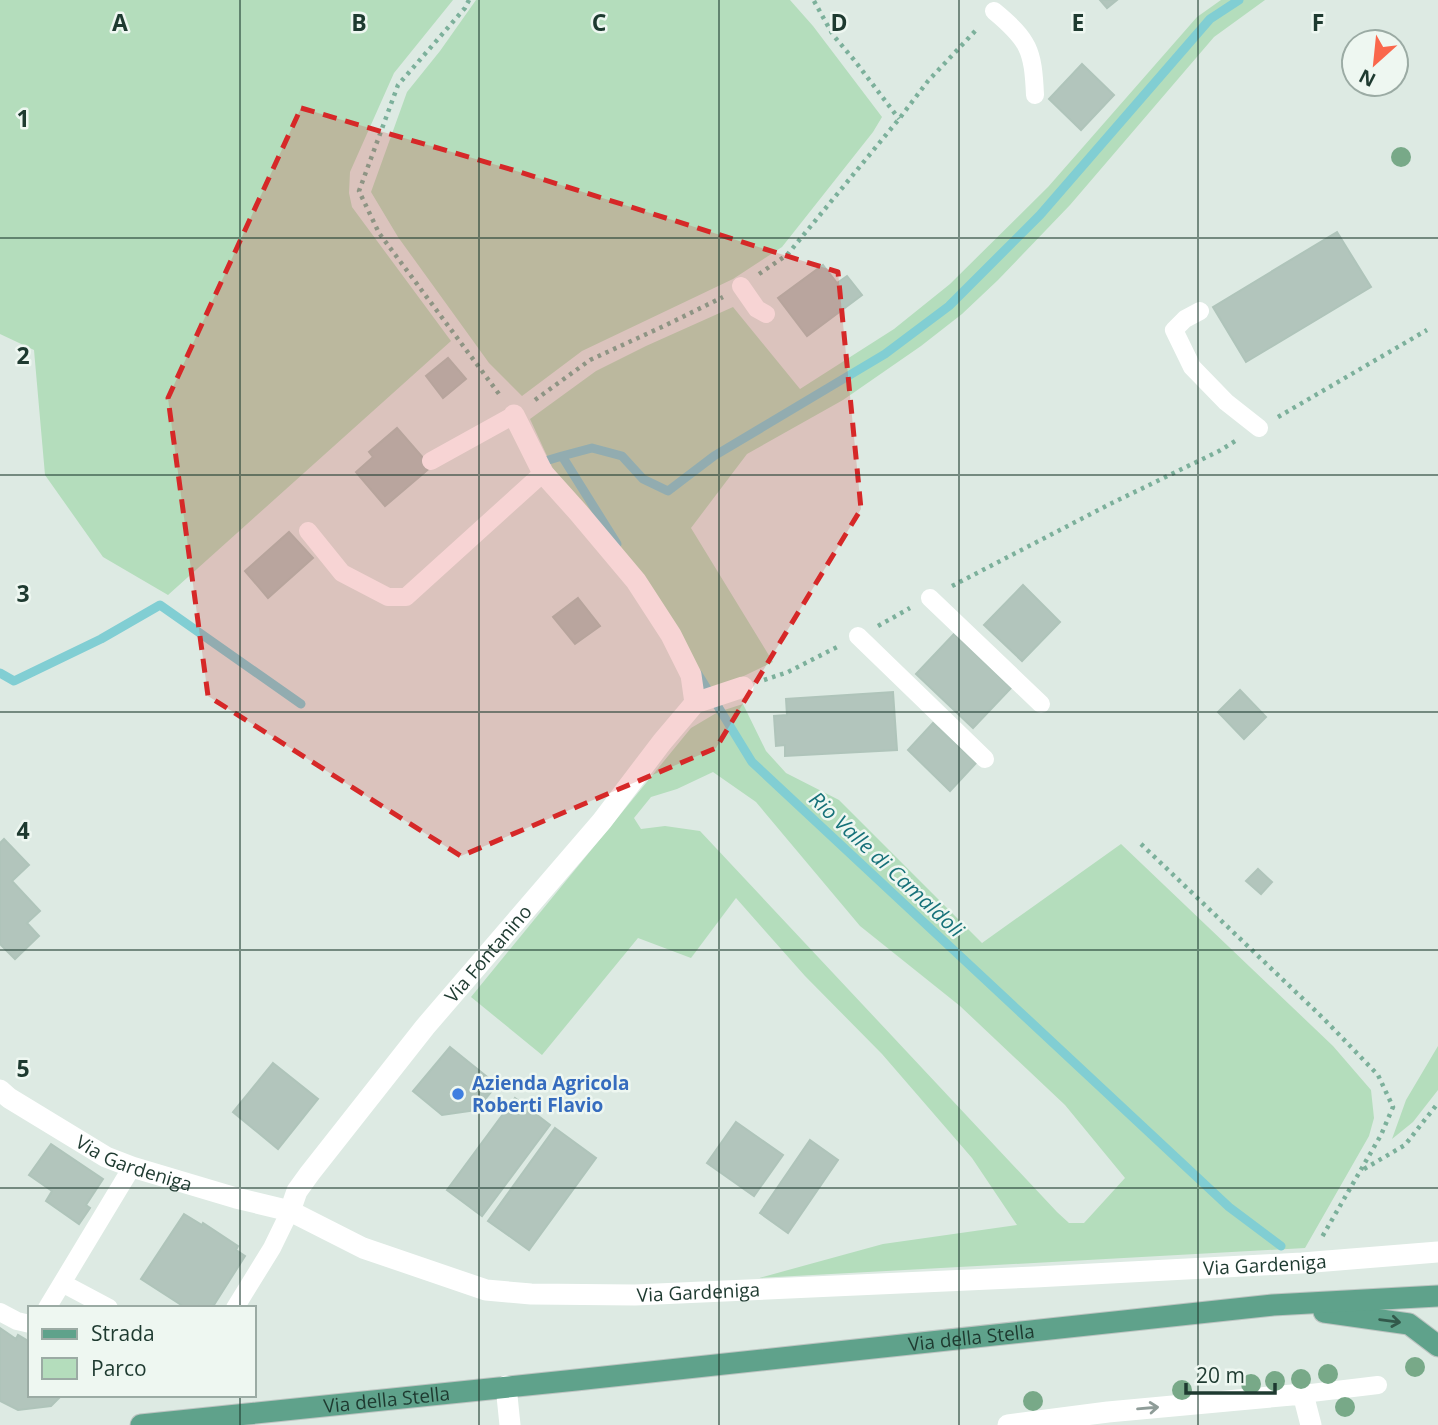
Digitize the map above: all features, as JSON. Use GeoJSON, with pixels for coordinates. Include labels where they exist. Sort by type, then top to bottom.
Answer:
{"type":"FeatureCollection","features":[{"type":"Feature","properties":{"kind":"main road","name":"Via della Stella"},"geometry":{"type":"LineString","coordinates":[[141,1425],[1273,1305],[1438,1296]]}},
{"type":"Feature","properties":{"kind":"main road"},"geometry":{"type":"LineString","coordinates":[[1273,1305],[1409,1324],[1438,1346]]}},
{"type":"Feature","properties":{"kind":"street"},"geometry":{"type":"LineString","coordinates":[[514,415],[543,473],[636,581],[671,635],[703,700],[743,687]]}},
{"type":"Feature","properties":{"kind":"street","name":"Via Fontanino"},"geometry":{"type":"LineString","coordinates":[[290,1211],[297,1191],[310,1173],[425,1027],[602,821],[662,742],[703,700]]}},
{"type":"Feature","properties":{"kind":"street","name":"Via Gardeniga"},"geometry":{"type":"LineString","coordinates":[[0,1090],[106,1157],[236,1198],[290,1211],[363,1248],[486,1290],[531,1294],[635,1295],[1302,1263],[1438,1252]]}},
{"type":"Feature","properties":{"kind":"street"},"geometry":{"type":"LineString","coordinates":[[506,1386],[510,1425]]}},
{"type":"Feature","properties":{"kind":"street"},"geometry":{"type":"LineString","coordinates":[[1008,1425],[1101,1419],[1303,1394],[1311,1425]]}},
{"type":"Feature","properties":{"kind":"lane"},"geometry":{"type":"LineString","coordinates":[[994,11],[1023,39],[1033,63],[1035,95]]}},
{"type":"Feature","properties":{"kind":"lane"},"geometry":{"type":"LineString","coordinates":[[741,286],[757,309],[766,314]]}},
{"type":"Feature","properties":{"kind":"lane"},"geometry":{"type":"LineString","coordinates":[[1200,311],[1185,319],[1174,330],[1192,367],[1226,402],[1259,428]]}},
{"type":"Feature","properties":{"kind":"lane"},"geometry":{"type":"LineString","coordinates":[[431,461],[514,415]]}},
{"type":"Feature","properties":{"kind":"lane"},"geometry":{"type":"LineString","coordinates":[[308,531],[342,573],[388,597],[406,597],[543,473]]}},
{"type":"Feature","properties":{"kind":"lane"},"geometry":{"type":"LineString","coordinates":[[930,598],[1041,704]]}},
{"type":"Feature","properties":{"kind":"lane"},"geometry":{"type":"LineString","coordinates":[[858,636],[985,759]]}},
{"type":"Feature","properties":{"kind":"lane"},"geometry":{"type":"LineString","coordinates":[[48,1306],[132,1167]]}},
{"type":"Feature","properties":{"kind":"lane"},"geometry":{"type":"LineString","coordinates":[[236,1306],[272,1248],[290,1211]]}},
{"type":"Feature","properties":{"kind":"lane"},"geometry":{"type":"LineString","coordinates":[[62,1283],[105,1306]]}},
{"type":"Feature","properties":{"kind":"lane"},"geometry":{"type":"LineString","coordinates":[[0,1312],[28,1324]]}},
{"type":"Feature","properties":{"kind":"lane"},"geometry":{"type":"LineString","coordinates":[[1303,1394],[1378,1385]]}},
{"type":"Feature","properties":{"kind":"path"},"geometry":{"type":"LineString","coordinates":[[469,0],[398,85],[359,191],[379,233],[514,415],[590,360],[726,296],[787,255],[928,81],[994,11]]}},
{"type":"Feature","properties":{"kind":"path"},"geometry":{"type":"LineString","coordinates":[[814,1],[833,35],[899,119]]}},
{"type":"Feature","properties":{"kind":"path"},"geometry":{"type":"LineString","coordinates":[[743,687],[788,672],[1098,510],[1219,451],[1427,330]]}},
{"type":"Feature","properties":{"kind":"path"},"geometry":{"type":"LineString","coordinates":[[1141,844],[1324,1018],[1378,1075],[1393,1107],[1362,1170],[1321,1239],[1302,1263]]}},
{"type":"Feature","properties":{"kind":"path"},"geometry":{"type":"LineString","coordinates":[[1362,1170],[1405,1145],[1438,1103]]}},
{"type":"Feature","properties":{"kind":"highlighted area"},"geometry":{"type":"Polygon","coordinates":[[[301,108],[513,170],[838,272],[861,509],[716,748],[461,856],[208,696],[168,398],[301,108]]]}},
{"type":"Feature","properties":{"kind":"green space"},"geometry":{"type":"Polygon","coordinates":[[[0,0],[453,0],[394,73],[350,172],[349,193],[352,207],[451,341],[168,595],[103,557],[45,475],[34,350],[0,334],[0,0]]]}},
{"type":"Feature","properties":{"kind":"green space"},"geometry":{"type":"Polygon","coordinates":[[[476,0],[790,0],[882,117],[782,247],[733,279],[582,351],[522,396],[489,363],[398,237],[371,192],[407,92],[476,0]]]}},
{"type":"Feature","properties":{"kind":"green space"},"geometry":{"type":"Polygon","coordinates":[[[1221,0],[1265,0],[1214,37],[1070,205],[962,314],[843,400],[747,454],[691,528],[773,662],[717,689],[705,685],[684,642],[553,469],[530,419],[596,371],[733,307],[800,389],[894,329],[950,284],[1048,187],[1197,17],[1221,0]]]}},
{"type":"Feature","properties":{"kind":"green space"},"geometry":{"type":"Polygon","coordinates":[[[743,704],[766,751],[786,773],[839,800],[982,943],[1121,844],[1333,1046],[1371,1090],[1374,1118],[1369,1136],[1305,1248],[759,1278],[883,1244],[1017,1225],[972,1158],[882,1054],[805,976],[736,898],[691,958],[638,938],[542,1055],[471,997],[691,728],[718,712],[743,704]],[[713,772],[677,789],[651,797],[634,818],[641,829],[665,826],[700,831],[1057,1212],[1069,1223],[1084,1223],[1125,1178],[1065,1105],[960,1006],[860,926],[756,802],[713,772]]]}},
{"type":"Feature","properties":{"kind":"green space"},"geometry":{"type":"Polygon","coordinates":[[[1438,1046],[1438,1090],[1413,1122],[1392,1139],[1406,1100],[1438,1046]]]}},
{"type":"Feature","properties":{"kind":"building"},"geometry":{"type":"Polygon","coordinates":[[[1100,0],[1117,0],[1107,8],[1100,0]]]}},
{"type":"Feature","properties":{"kind":"building"},"geometry":{"type":"Polygon","coordinates":[[[1082,64],[1114,95],[1081,130],[1049,99],[1082,64]]]}},
{"type":"Feature","properties":{"kind":"building"},"geometry":{"type":"Polygon","coordinates":[[[1337,232],[1371,287],[1246,362],[1213,307],[1337,232]]]}},
{"type":"Feature","properties":{"kind":"building"},"geometry":{"type":"Polygon","coordinates":[[[823,265],[837,283],[847,276],[862,295],[807,336],[778,298],[823,265]]]}},
{"type":"Feature","properties":{"kind":"building"},"geometry":{"type":"Polygon","coordinates":[[[448,358],[466,379],[443,398],[426,376],[448,358]]]}},
{"type":"Feature","properties":{"kind":"building"},"geometry":{"type":"Polygon","coordinates":[[[397,428],[431,467],[385,506],[356,472],[373,457],[369,452],[397,428]]]}},
{"type":"Feature","properties":{"kind":"building"},"geometry":{"type":"Polygon","coordinates":[[[289,532],[313,558],[268,598],[245,571],[289,532]]]}},
{"type":"Feature","properties":{"kind":"building"},"geometry":{"type":"Polygon","coordinates":[[[1023,585],[1060,622],[1022,661],[984,625],[1023,585]]]}},
{"type":"Feature","properties":{"kind":"building"},"geometry":{"type":"Polygon","coordinates":[[[578,598],[600,626],[575,644],[553,617],[578,598]]]}},
{"type":"Feature","properties":{"kind":"building"},"geometry":{"type":"Polygon","coordinates":[[[954,634],[1011,688],[973,728],[916,674],[954,634]]]}},
{"type":"Feature","properties":{"kind":"building"},"geometry":{"type":"Polygon","coordinates":[[[1240,690],[1266,717],[1244,739],[1218,712],[1240,690]]]}},
{"type":"Feature","properties":{"kind":"building"},"geometry":{"type":"Polygon","coordinates":[[[893,692],[897,750],[785,756],[785,745],[776,746],[774,716],[787,715],[786,699],[893,692]]]}},
{"type":"Feature","properties":{"kind":"building"},"geometry":{"type":"Polygon","coordinates":[[[933,723],[976,763],[950,791],[908,750],[933,723]]]}},
{"type":"Feature","properties":{"kind":"building"},"geometry":{"type":"Polygon","coordinates":[[[4,839],[29,865],[12,881],[40,911],[27,923],[39,936],[15,959],[0,944],[0,843],[4,839]]]}},
{"type":"Feature","properties":{"kind":"building"},"geometry":{"type":"Polygon","coordinates":[[[1258,869],[1272,882],[1261,894],[1246,881],[1258,869]]]}},
{"type":"Feature","properties":{"kind":"building"},"geometry":{"type":"Polygon","coordinates":[[[450,1047],[497,1085],[476,1110],[442,1115],[413,1091],[450,1047]]]}},
{"type":"Feature","properties":{"kind":"building"},"geometry":{"type":"Polygon","coordinates":[[[273,1063],[318,1099],[278,1149],[233,1112],[273,1063]]]}},
{"type":"Feature","properties":{"kind":"building"},"geometry":{"type":"Polygon","coordinates":[[[515,1098],[550,1125],[482,1216],[447,1190],[515,1098]]]}},
{"type":"Feature","properties":{"kind":"building"},"geometry":{"type":"Polygon","coordinates":[[[736,1122],[783,1155],[754,1196],[707,1163],[736,1122]]]}},
{"type":"Feature","properties":{"kind":"building"},"geometry":{"type":"Polygon","coordinates":[[[555,1128],[596,1158],[529,1250],[488,1221],[555,1128]]]}},
{"type":"Feature","properties":{"kind":"building"},"geometry":{"type":"Polygon","coordinates":[[[810,1140],[838,1160],[788,1233],[760,1213],[810,1140]]]}},
{"type":"Feature","properties":{"kind":"building"},"geometry":{"type":"Polygon","coordinates":[[[51,1144],[103,1179],[86,1205],[90,1208],[79,1224],[46,1201],[52,1191],[29,1175],[51,1144]]]}},
{"type":"Feature","properties":{"kind":"building"},"geometry":{"type":"Polygon","coordinates":[[[184,1214],[238,1246],[236,1250],[245,1256],[213,1306],[183,1306],[141,1279],[184,1214]]]}},
{"type":"Feature","properties":{"kind":"building"},"geometry":{"type":"Polygon","coordinates":[[[0,1328],[16,1339],[18,1335],[28,1341],[28,1397],[60,1397],[51,1406],[18,1410],[0,1401],[0,1328]]]}},
{"type":"Feature","properties":{"kind":"waterway"},"geometry":{"type":"LineString","coordinates":[[562,456],[592,448],[622,456],[643,479],[668,491],[714,456],[885,354],[949,306],[1040,215],[1210,19],[1239,0]]}},
{"type":"Feature","properties":{"kind":"waterway","name":"Rio Valle di Camaldoli"},"geometry":{"type":"LineString","coordinates":[[542,462],[562,456],[617,544]]}},
{"type":"Feature","properties":{"kind":"waterway"},"geometry":{"type":"LineString","coordinates":[[0,673],[14,681],[101,639],[160,605],[301,704]]}},
{"type":"Feature","properties":{"kind":"waterway","name":"Rio Valle di Camaldoli"},"geometry":{"type":"LineString","coordinates":[[698,674],[752,762],[1229,1207],[1281,1246]]}},
{"type":"Feature","properties":{"kind":"place","name":"Azienda Agricola Roberti Flavio"},"geometry":{"type":"Point","coordinates":[458,1094]}}]}
